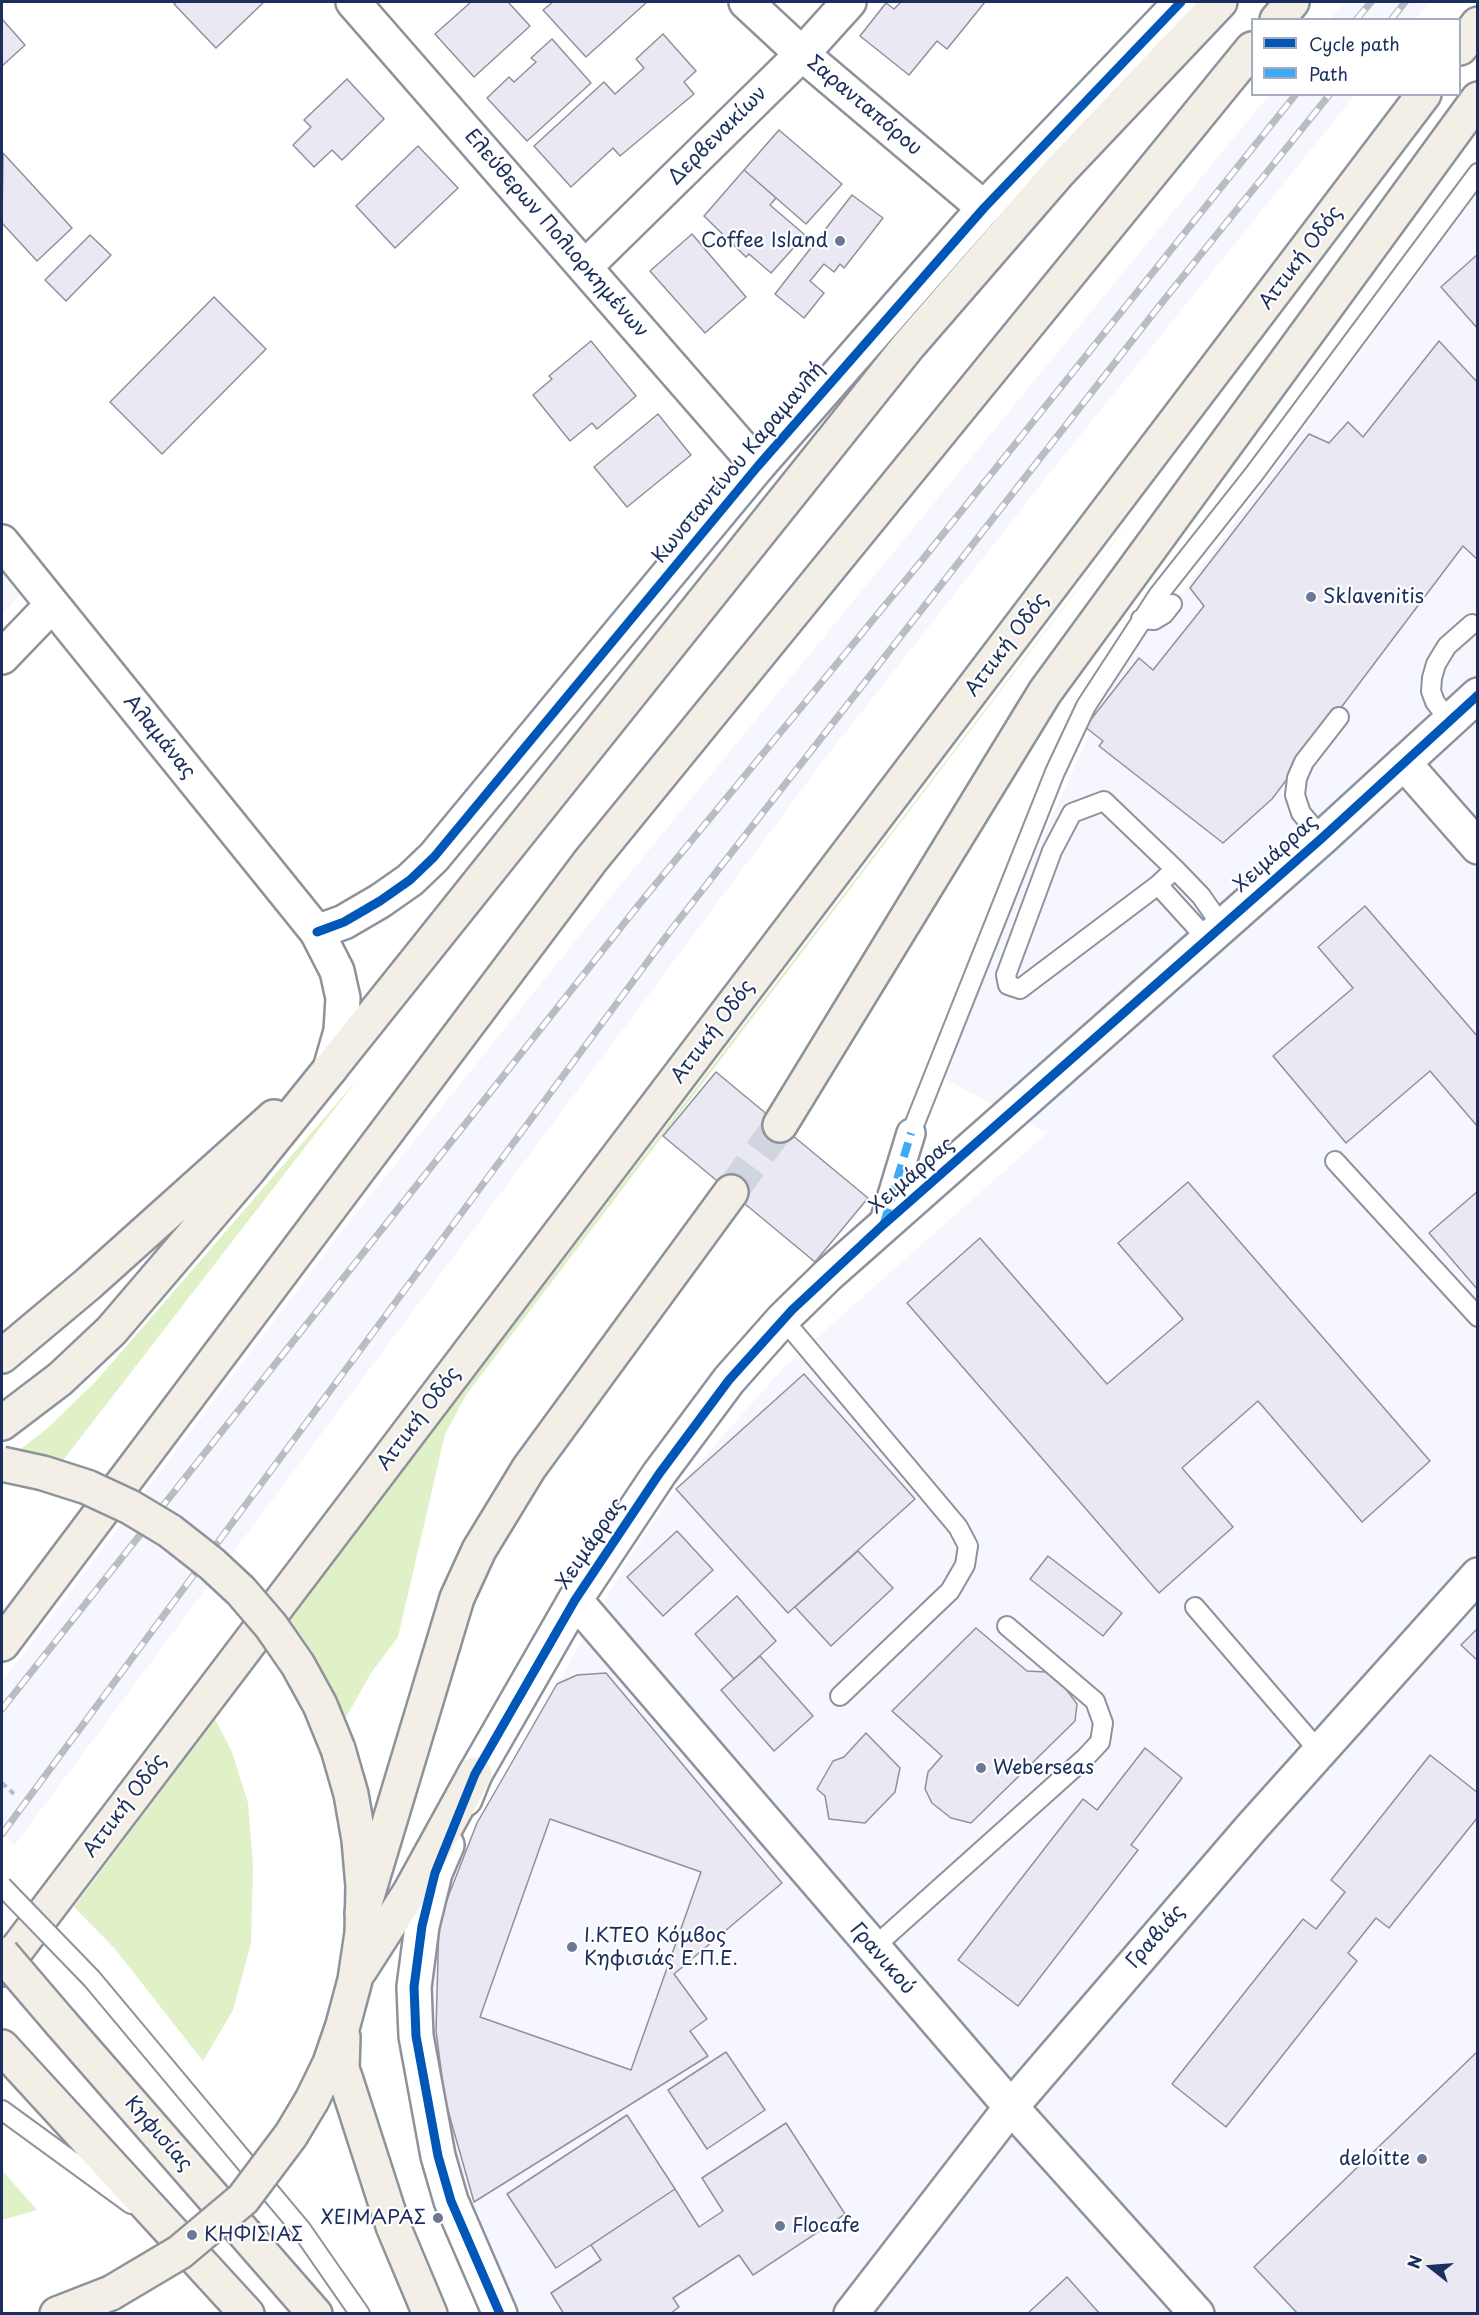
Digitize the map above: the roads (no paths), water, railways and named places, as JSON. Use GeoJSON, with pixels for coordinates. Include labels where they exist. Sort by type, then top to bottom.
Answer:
{"type":"FeatureCollection","features":[{"type":"Feature","properties":{"kind":"main road"},"geometry":{"type":"LineString","coordinates":[[2,1423],[60,1379],[111,1332],[330,1070],[909,345],[1058,173],[1220,2]]}},
{"type":"Feature","properties":{"kind":"main road"},"geometry":{"type":"LineString","coordinates":[[1279,18],[1292,2]]}},
{"type":"Feature","properties":{"kind":"main road"},"geometry":{"type":"LineString","coordinates":[[1461,47],[1478,24]]}},
{"type":"Feature","properties":{"kind":"main road"},"geometry":{"type":"LineString","coordinates":[[2,1644],[591,860],[1251,50]]}},
{"type":"Feature","properties":{"kind":"main road","name":"Αττική Οδός"},"geometry":{"type":"LineString","coordinates":[[2,1970],[1422,96]]}},
{"type":"Feature","properties":{"kind":"main road"},"geometry":{"type":"LineString","coordinates":[[780,1125],[1051,684],[1478,99]]}},
{"type":"Feature","properties":{"kind":"main road"},"geometry":{"type":"LineString","coordinates":[[2,1356],[88,1284],[240,1144],[330,1070]]}},
{"type":"Feature","properties":{"kind":"main road"},"geometry":{"type":"LineString","coordinates":[[362,1913],[457,1598],[479,1550],[529,1468],[731,1192]]}},
{"type":"Feature","properties":{"kind":"main road"},"geometry":{"type":"LineString","coordinates":[[2,1464],[43,1473],[87,1487],[129,1507],[170,1531],[212,1563],[241,1591],[271,1626],[298,1665],[320,1705],[338,1749],[351,1794],[359,1840],[362,1913],[355,1980],[330,2063],[291,2135],[243,2199],[212,2227],[146,2274],[111,2293],[57,2313]]}},
{"type":"Feature","properties":{"kind":"main road"},"geometry":{"type":"LineString","coordinates":[[355,1980],[410,1892],[475,1774]]}},
{"type":"Feature","properties":{"kind":"main road","name":"Κηφισίας"},"geometry":{"type":"LineString","coordinates":[[2,1954],[315,2313]]}},
{"type":"Feature","properties":{"kind":"main road"},"geometry":{"type":"LineString","coordinates":[[343,2025],[342,2069],[393,2226],[430,2313]]}},
{"type":"Feature","properties":{"kind":"main road"},"geometry":{"type":"LineString","coordinates":[[2,2047],[247,2313]]}},
{"type":"Feature","properties":{"kind":"street","name":"Ελεύθερων Πολιορκημένων"},"geometry":{"type":"LineString","coordinates":[[353,2],[758,466]]}},
{"type":"Feature","properties":{"kind":"street","name":"Σαρανταπόρου"},"geometry":{"type":"LineString","coordinates":[[746,2],[802,54],[984,208]]}},
{"type":"Feature","properties":{"kind":"street","name":"Δερβενακίων"},"geometry":{"type":"LineString","coordinates":[[585,267],[802,54],[849,2]]}},
{"type":"Feature","properties":{"kind":"street","name":"Κωνσταντίνου Καραμανλή"},"geometry":{"type":"LineString","coordinates":[[317,932],[344,922],[380,901],[410,880],[434,857],[758,466],[984,208],[1181,2]]}},
{"type":"Feature","properties":{"kind":"street","name":"Αλαμάνας"},"geometry":{"type":"LineString","coordinates":[[2,542],[317,932],[338,971],[343,998],[341,1030],[330,1070]]}},
{"type":"Feature","properties":{"kind":"street"},"geometry":{"type":"LineString","coordinates":[[2,657],[52,605]]}},
{"type":"Feature","properties":{"kind":"street","name":"Χειμάρρας"},"geometry":{"type":"LineString","coordinates":[[500,2313],[452,2200],[438,2156],[416,2036],[414,1987],[422,1926],[435,1873],[475,1774],[575,1600],[659,1474],[729,1380],[783,1318],[883,1225],[1322,838],[1478,696]]}},
{"type":"Feature","properties":{"kind":"street"},"geometry":{"type":"LineString","coordinates":[[1404,763],[1478,847]]}},
{"type":"Feature","properties":{"kind":"street"},"geometry":{"type":"LineString","coordinates":[[883,1225],[911,1133]]}},
{"type":"Feature","properties":{"kind":"street","name":"Γραβιάς"},"geometry":{"type":"LineString","coordinates":[[851,2313],[1011,2107],[1319,1751],[1478,1575]]}},
{"type":"Feature","properties":{"kind":"street","name":"Γρανικού"},"geometry":{"type":"LineString","coordinates":[[575,1600],[1011,2107],[1197,2313]]}},
{"type":"Feature","properties":{"kind":"lane"},"geometry":{"type":"LineString","coordinates":[[911,1133],[1063,754],[1086,706],[1142,619],[1254,474],[1478,173]]}},
{"type":"Feature","properties":{"kind":"lane"},"geometry":{"type":"LineString","coordinates":[[1142,619],[1154,620],[1164,614],[1172,604]]}},
{"type":"Feature","properties":{"kind":"lane"},"geometry":{"type":"LineString","coordinates":[[1450,721],[1435,702],[1431,691],[1432,678],[1436,664],[1448,646],[1472,624]]}},
{"type":"Feature","properties":{"kind":"lane"},"geometry":{"type":"LineString","coordinates":[[1322,838],[1301,813],[1295,795],[1296,787],[1304,762],[1339,717]]}},
{"type":"Feature","properties":{"kind":"lane"},"geometry":{"type":"LineString","coordinates":[[1175,869],[1158,885],[1020,988],[1008,985],[1006,975],[1052,851],[1072,813],[1104,801],[1175,869],[1201,896],[1215,933]]}},
{"type":"Feature","properties":{"kind":"lane"},"geometry":{"type":"LineString","coordinates":[[1158,885],[1215,933]]}},
{"type":"Feature","properties":{"kind":"lane"},"geometry":{"type":"LineString","coordinates":[[1335,1161],[1478,1317]]}},
{"type":"Feature","properties":{"kind":"lane"},"geometry":{"type":"LineString","coordinates":[[783,1318],[958,1527],[968,1546],[965,1565],[950,1591],[840,1696]]}},
{"type":"Feature","properties":{"kind":"lane"},"geometry":{"type":"LineString","coordinates":[[1195,1607],[1319,1751]]}},
{"type":"Feature","properties":{"kind":"lane"},"geometry":{"type":"LineString","coordinates":[[873,1948],[1100,1742],[1103,1723],[1095,1701],[1007,1626]]}},
{"type":"Feature","properties":{"kind":"lane"},"geometry":{"type":"LineString","coordinates":[[2,1886],[92,1979],[301,2229],[360,2313]]}},
{"type":"Feature","properties":{"kind":"lane"},"geometry":{"type":"LineString","coordinates":[[2,2110],[179,2240]]}},
{"type":"Feature","properties":{"kind":"tunnel"},"geometry":{"type":"LineString","coordinates":[[731,1192],[780,1125]]}},
{"type":"Feature","properties":{"kind":"railway"},"geometry":{"type":"LineString","coordinates":[[1358,18],[1371,2]]}},
{"type":"Feature","properties":{"kind":"railway"},"geometry":{"type":"LineString","coordinates":[[1393,18],[1405,2]]}},
{"type":"Feature","properties":{"kind":"railway"},"geometry":{"type":"LineString","coordinates":[[2,1709],[641,902],[923,559],[1294,96]]}},
{"type":"Feature","properties":{"kind":"railway"},"geometry":{"type":"LineString","coordinates":[[2,1834],[671,930],[1160,305],[1328,96]]}},
{"type":"Feature","properties":{"kind":"place","name":"Coffee Island"},"geometry":{"type":"Point","coordinates":[840,241]}},
{"type":"Feature","properties":{"kind":"place","name":"Sklavenitis"},"geometry":{"type":"Point","coordinates":[1311,597]}},
{"type":"Feature","properties":{"kind":"place","name":"Weberseas"},"geometry":{"type":"Point","coordinates":[981,1768]}},
{"type":"Feature","properties":{"kind":"place","name":"Ι.ΚΤΕΟ Κόμβος Κηφισιάς Ε.Π.Ε."},"geometry":{"type":"Point","coordinates":[572,1947]}},
{"type":"Feature","properties":{"kind":"place","name":"deloitte"},"geometry":{"type":"Point","coordinates":[1422,2159]}},
{"type":"Feature","properties":{"kind":"place","name":"ΧΕΙΜΑΡΑΣ"},"geometry":{"type":"Point","coordinates":[438,2218]}},
{"type":"Feature","properties":{"kind":"place","name":"Flocafe"},"geometry":{"type":"Point","coordinates":[780,2226]}},
{"type":"Feature","properties":{"kind":"place","name":"ΚΗΦΙΣΙΑΣ"},"geometry":{"type":"Point","coordinates":[192,2235]}}]}
